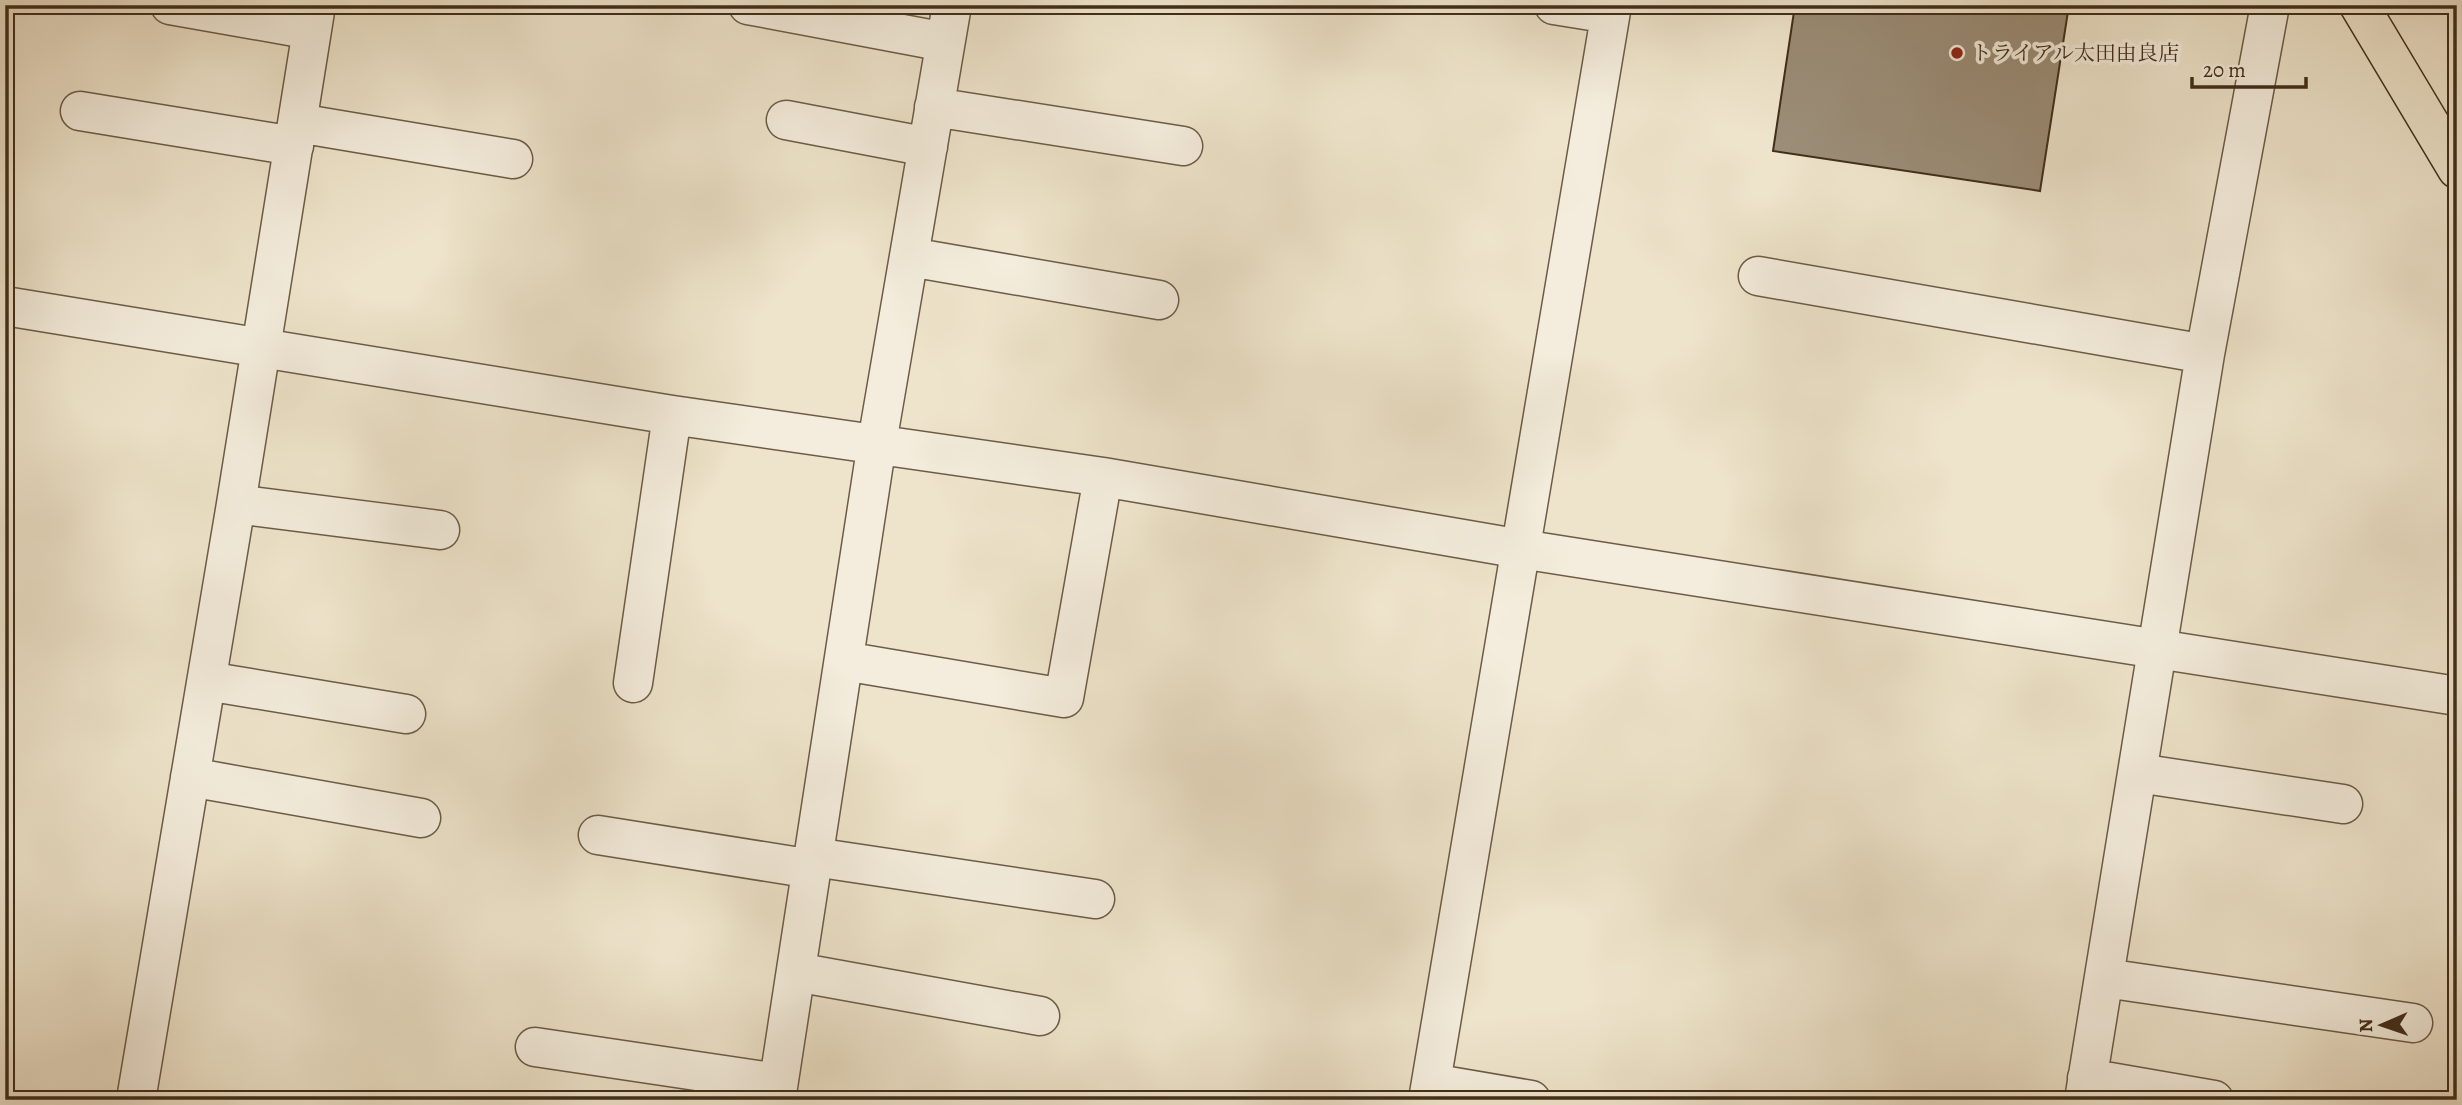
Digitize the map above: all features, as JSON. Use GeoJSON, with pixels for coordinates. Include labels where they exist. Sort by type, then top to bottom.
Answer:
{"type":"FeatureCollection","features":[{"type":"Feature","properties":{"kind":"main road"},"geometry":{"type":"LineString","coordinates":[[2359,5],[2457,169]]}},
{"type":"Feature","properties":{"kind":"street"},"geometry":{"type":"LineString","coordinates":[[136,1100],[262,349],[314,17],[170,5]]}},
{"type":"Feature","properties":{"kind":"street"},"geometry":{"type":"LineString","coordinates":[[747,5],[945,42]]}},
{"type":"Feature","properties":{"kind":"street"},"geometry":{"type":"LineString","coordinates":[[535,1047],[777,1092],[877,443],[952,5]]}},
{"type":"Feature","properties":{"kind":"street"},"geometry":{"type":"LineString","coordinates":[[1531,1100],[1430,1091],[1611,10],[1554,5]]}},
{"type":"Feature","properties":{"kind":"street"},"geometry":{"type":"LineString","coordinates":[[2214,1100],[2085,1089],[2206,355],[2270,5]]}},
{"type":"Feature","properties":{"kind":"street"},"geometry":{"type":"LineString","coordinates":[[934,107],[1183,146]]}},
{"type":"Feature","properties":{"kind":"street"},"geometry":{"type":"LineString","coordinates":[[80,111],[513,159]]}},
{"type":"Feature","properties":{"kind":"street"},"geometry":{"type":"LineString","coordinates":[[786,120],[928,147]]}},
{"type":"Feature","properties":{"kind":"street"},"geometry":{"type":"LineString","coordinates":[[910,257],[1159,300]]}},
{"type":"Feature","properties":{"kind":"street"},"geometry":{"type":"LineString","coordinates":[[1758,276],[2206,355]]}},
{"type":"Feature","properties":{"kind":"street"},"geometry":{"type":"LineString","coordinates":[[5,306],[672,415],[1103,477],[1521,549],[2457,696]]}},
{"type":"Feature","properties":{"kind":"street"},"geometry":{"type":"LineString","coordinates":[[633,683],[672,415]]}},
{"type":"Feature","properties":{"kind":"street"},"geometry":{"type":"LineString","coordinates":[[844,662],[1064,698],[1103,477]]}},
{"type":"Feature","properties":{"kind":"street"},"geometry":{"type":"LineString","coordinates":[[236,504],[440,530]]}},
{"type":"Feature","properties":{"kind":"street"},"geometry":{"type":"LineString","coordinates":[[207,681],[406,714]]}},
{"type":"Feature","properties":{"kind":"street"},"geometry":{"type":"LineString","coordinates":[[2138,773],[2343,804]]}},
{"type":"Feature","properties":{"kind":"street"},"geometry":{"type":"LineString","coordinates":[[190,777],[421,818]]}},
{"type":"Feature","properties":{"kind":"street"},"geometry":{"type":"LineString","coordinates":[[598,835],[1095,899]]}},
{"type":"Feature","properties":{"kind":"street"},"geometry":{"type":"LineString","coordinates":[[796,972],[1040,1016]]}},
{"type":"Feature","properties":{"kind":"street"},"geometry":{"type":"LineString","coordinates":[[2105,978],[2413,1023]]}},
{"type":"Feature","properties":{"kind":"building"},"geometry":{"type":"Polygon","coordinates":[[[1795,5],[2069,5],[2040,191],[1773,151],[1795,5]]]}},
{"type":"Feature","properties":{"kind":"place","name":"トライアル太田由良店"},"geometry":{"type":"Point","coordinates":[1957,53]}}]}
